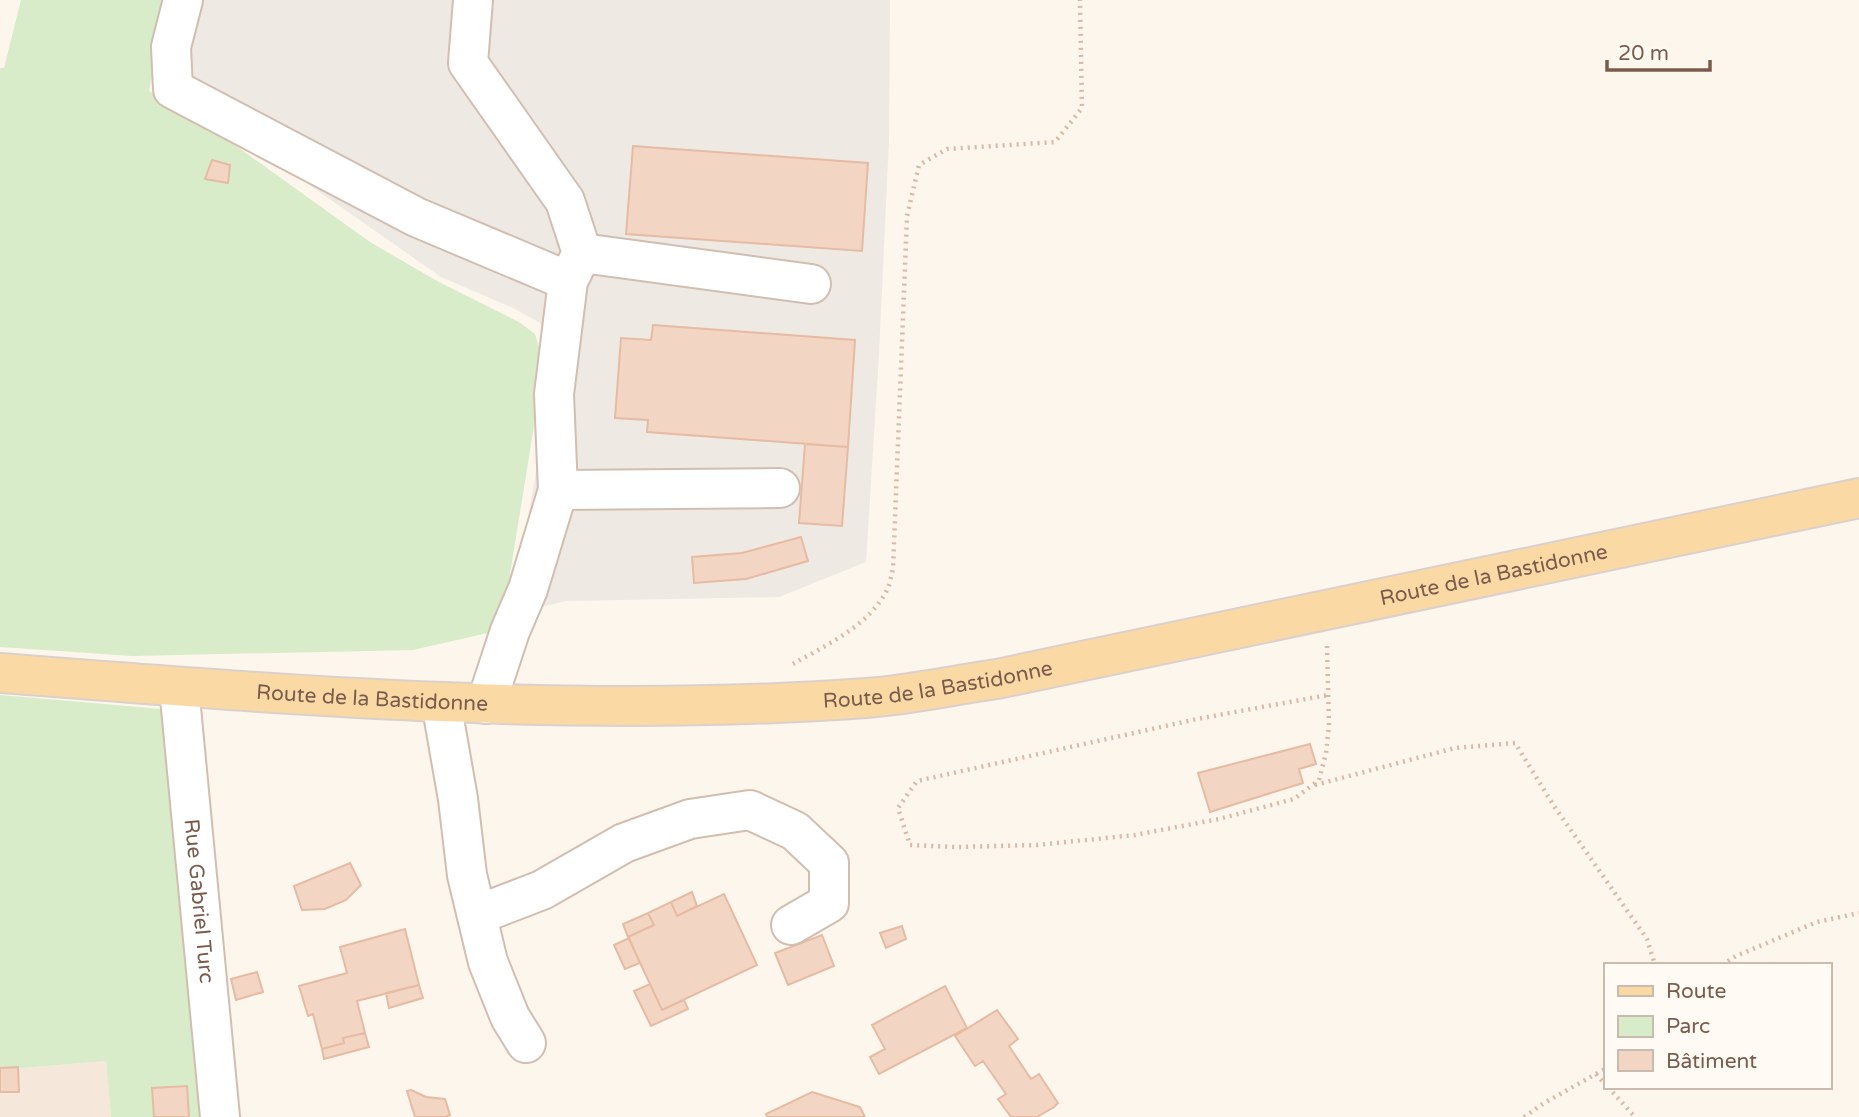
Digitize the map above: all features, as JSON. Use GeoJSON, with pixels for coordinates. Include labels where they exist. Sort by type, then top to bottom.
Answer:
{"type":"FeatureCollection","features":[{"type":"Feature","properties":{"kind":"main road","name":"Route de la Bastidonne"},"geometry":{"type":"LineString","coordinates":[[0,673],[179,687],[486,704],[723,705],[869,698],[997,679],[1859,498]]}},
{"type":"Feature","properties":{"kind":"street"},"geometry":{"type":"LineString","coordinates":[[183,0],[171,47],[173,89],[416,217],[575,267],[811,284]]}},
{"type":"Feature","properties":{"kind":"street"},"geometry":{"type":"LineString","coordinates":[[473,0],[468,63],[565,201],[575,267],[554,394],[558,490],[527,589],[486,704]]}},
{"type":"Feature","properties":{"kind":"street"},"geometry":{"type":"LineString","coordinates":[[558,490],[780,488]]}},
{"type":"Feature","properties":{"kind":"street","name":"Rue Gabriel Turc"},"geometry":{"type":"LineString","coordinates":[[179,687],[220,1117]]}},
{"type":"Feature","properties":{"kind":"street"},"geometry":{"type":"LineString","coordinates":[[442,702],[467,875],[492,973],[510,1017],[526,1044]]}},
{"type":"Feature","properties":{"kind":"street"},"geometry":{"type":"LineString","coordinates":[[477,915],[542,890],[624,844],[690,820],[750,810],[795,831],[829,863],[829,903],[791,925]]}},
{"type":"Feature","properties":{"kind":"path"},"geometry":{"type":"LineString","coordinates":[[768,703],[791,666],[842,636],[870,614],[886,590],[893,569],[907,216],[919,165],[947,149],[1055,142],[1082,108],[1080,0]]}},
{"type":"Feature","properties":{"kind":"path"},"geometry":{"type":"LineString","coordinates":[[1310,614],[1327,646],[1329,725],[1319,780],[1294,799],[1219,820],[1135,835],[1037,845],[957,847],[911,845],[898,808],[918,781],[1197,719],[1328,695]]}},
{"type":"Feature","properties":{"kind":"path"},"geometry":{"type":"LineString","coordinates":[[1311,786],[1455,748],[1516,743],[1554,806],[1647,939],[1654,963]]}},
{"type":"Feature","properties":{"kind":"path"},"geometry":{"type":"LineString","coordinates":[[1725,963],[1817,922],[1859,913]]}},
{"type":"Feature","properties":{"kind":"path"},"geometry":{"type":"LineString","coordinates":[[1524,1117],[1604,1070]]}},
{"type":"Feature","properties":{"kind":"path"},"geometry":{"type":"LineString","coordinates":[[1596,1074],[1604,1084]]}},
{"type":"Feature","properties":{"kind":"path"},"geometry":{"type":"LineString","coordinates":[[1609,1089],[1634,1117]]}},
{"type":"Feature","properties":{"kind":"shaded area"},"geometry":{"type":"Polygon","coordinates":[[[172,0],[890,0],[889,140],[866,562],[779,597],[566,601],[512,614],[538,460],[550,339],[540,323],[513,308],[441,277],[291,172],[155,88],[172,0]]]}},
{"type":"Feature","properties":{"kind":"shaded area"},"geometry":{"type":"Polygon","coordinates":[[[106,1061],[111,1117],[0,1117],[0,1070],[106,1061]]]}},
{"type":"Feature","properties":{"kind":"green space"},"geometry":{"type":"Polygon","coordinates":[[[21,0],[168,0],[149,91],[200,120],[370,242],[437,281],[519,322],[535,334],[544,364],[501,630],[413,650],[132,656],[0,647],[0,68],[4,68],[21,0]]]}},
{"type":"Feature","properties":{"kind":"green space"},"geometry":{"type":"Polygon","coordinates":[[[0,695],[162,709],[214,1117],[111,1117],[106,1061],[0,1070],[0,695]]]}},
{"type":"Feature","properties":{"kind":"building"},"geometry":{"type":"Polygon","coordinates":[[[633,146],[868,163],[862,251],[626,234],[633,146]]]}},
{"type":"Feature","properties":{"kind":"building"},"geometry":{"type":"Polygon","coordinates":[[[212,160],[230,165],[228,183],[205,179],[212,160]]]}},
{"type":"Feature","properties":{"kind":"building"},"geometry":{"type":"Polygon","coordinates":[[[653,325],[855,340],[848,447],[647,432],[648,420],[615,418],[621,338],[651,340],[653,325]]]}},
{"type":"Feature","properties":{"kind":"building"},"geometry":{"type":"Polygon","coordinates":[[[805,444],[848,447],[842,526],[799,523],[805,444]]]}},
{"type":"Feature","properties":{"kind":"building"},"geometry":{"type":"Polygon","coordinates":[[[801,537],[808,561],[746,579],[694,583],[692,557],[742,553],[801,537]]]}},
{"type":"Feature","properties":{"kind":"building"},"geometry":{"type":"Polygon","coordinates":[[[1310,744],[1316,764],[1299,769],[1303,783],[1210,812],[1198,773],[1310,744]]]}},
{"type":"Feature","properties":{"kind":"building"},"geometry":{"type":"Polygon","coordinates":[[[350,863],[361,885],[346,900],[325,909],[302,910],[294,886],[350,863]]]}},
{"type":"Feature","properties":{"kind":"building"},"geometry":{"type":"Polygon","coordinates":[[[692,892],[697,906],[677,916],[671,902],[692,892]]]}},
{"type":"Feature","properties":{"kind":"building"},"geometry":{"type":"Polygon","coordinates":[[[724,894],[757,965],[662,1010],[628,937],[654,925],[648,913],[671,902],[677,916],[724,894]]]}},
{"type":"Feature","properties":{"kind":"building"},"geometry":{"type":"Polygon","coordinates":[[[648,913],[654,925],[628,937],[623,924],[648,913]]]}},
{"type":"Feature","properties":{"kind":"building"},"geometry":{"type":"Polygon","coordinates":[[[902,926],[906,939],[886,948],[880,933],[902,926]]]}},
{"type":"Feature","properties":{"kind":"building"},"geometry":{"type":"Polygon","coordinates":[[[405,929],[419,985],[357,1001],[365,1033],[343,1038],[344,1043],[322,1049],[313,1014],[308,1016],[299,986],[347,973],[340,947],[405,929]]]}},
{"type":"Feature","properties":{"kind":"building"},"geometry":{"type":"Polygon","coordinates":[[[822,935],[834,966],[788,985],[775,953],[822,935]]]}},
{"type":"Feature","properties":{"kind":"building"},"geometry":{"type":"Polygon","coordinates":[[[629,938],[640,963],[625,969],[614,945],[629,938]]]}},
{"type":"Feature","properties":{"kind":"building"},"geometry":{"type":"Polygon","coordinates":[[[257,972],[263,992],[236,1000],[231,979],[257,972]]]}},
{"type":"Feature","properties":{"kind":"building"},"geometry":{"type":"Polygon","coordinates":[[[650,984],[662,1010],[684,1000],[688,1009],[651,1026],[634,991],[650,984]]]}},
{"type":"Feature","properties":{"kind":"building"},"geometry":{"type":"Polygon","coordinates":[[[419,985],[423,998],[389,1008],[386,993],[419,985]]]}},
{"type":"Feature","properties":{"kind":"building"},"geometry":{"type":"Polygon","coordinates":[[[945,986],[967,1028],[879,1074],[870,1057],[885,1049],[872,1025],[945,986]]]}},
{"type":"Feature","properties":{"kind":"building"},"geometry":{"type":"Polygon","coordinates":[[[997,1010],[1018,1039],[1009,1046],[1031,1079],[1039,1074],[1058,1103],[1037,1117],[1011,1117],[998,1099],[1006,1094],[983,1061],[975,1066],[955,1036],[997,1010]]]}},
{"type":"Feature","properties":{"kind":"building"},"geometry":{"type":"Polygon","coordinates":[[[365,1033],[369,1047],[324,1059],[322,1049],[344,1043],[343,1038],[365,1033]]]}},
{"type":"Feature","properties":{"kind":"building"},"geometry":{"type":"Polygon","coordinates":[[[18,1067],[19,1092],[0,1092],[0,1068],[18,1067]]]}},
{"type":"Feature","properties":{"kind":"building"},"geometry":{"type":"Polygon","coordinates":[[[187,1086],[189,1117],[154,1117],[152,1088],[187,1086]]]}},
{"type":"Feature","properties":{"kind":"building"},"geometry":{"type":"Polygon","coordinates":[[[411,1090],[426,1097],[445,1099],[450,1115],[415,1117],[407,1091],[411,1090]]]}},
{"type":"Feature","properties":{"kind":"building"},"geometry":{"type":"Polygon","coordinates":[[[812,1092],[860,1107],[865,1117],[767,1117],[766,1114],[812,1092]]]}}]}
